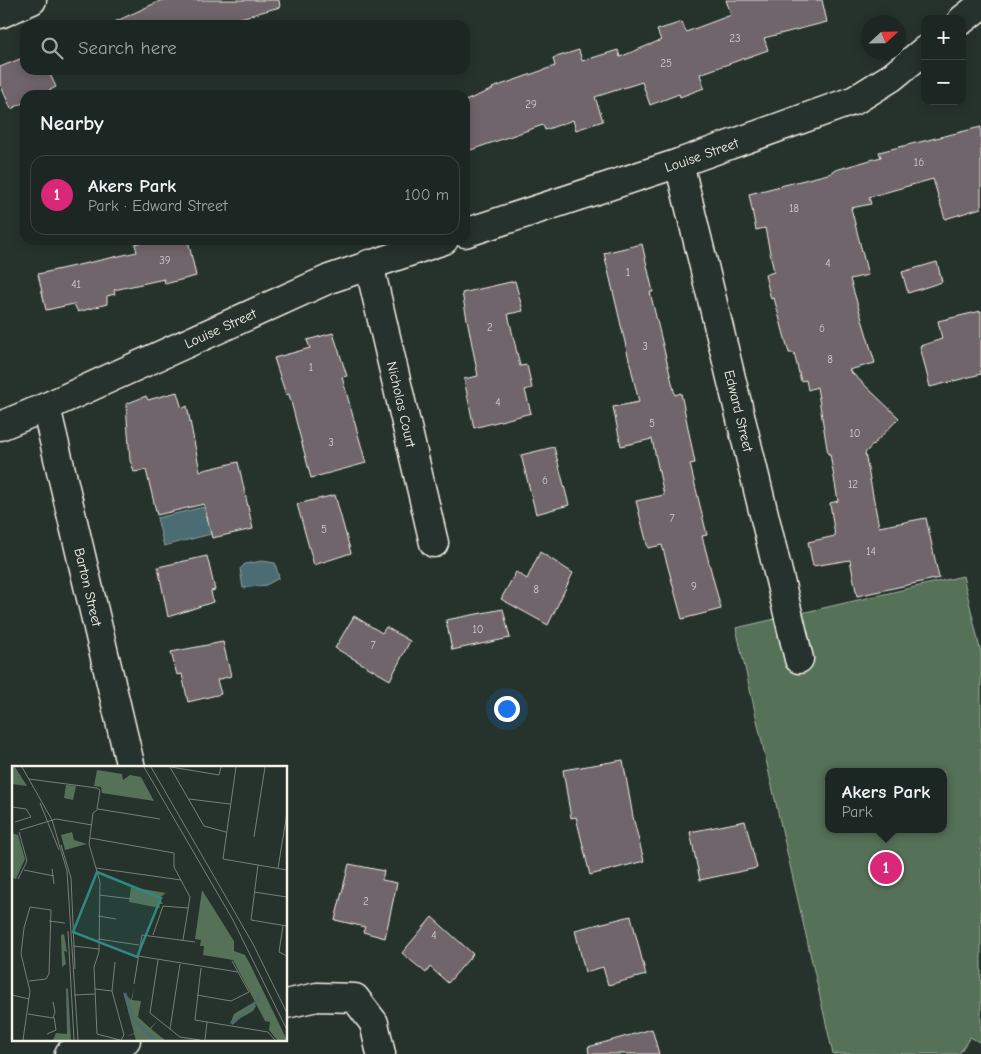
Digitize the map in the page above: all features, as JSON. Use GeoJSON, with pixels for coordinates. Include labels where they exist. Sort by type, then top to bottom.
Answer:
{"type":"FeatureCollection","features":[{"type":"Feature","properties":{"kind":"street"},"geometry":{"type":"LineString","coordinates":[[0,14],[32,0]]}},
{"type":"Feature","properties":{"kind":"street"},"geometry":{"type":"LineString","coordinates":[[966,17],[981,5]]}},
{"type":"Feature","properties":{"kind":"street","name":"Louise Street"},"geometry":{"type":"LineString","coordinates":[[470,231],[679,163],[855,100],[892,76],[921,53]]}},
{"type":"Feature","properties":{"kind":"street","name":"Edward Street"},"geometry":{"type":"LineString","coordinates":[[679,163],[799,659]]}},
{"type":"Feature","properties":{"kind":"street","name":"Louise Street"},"geometry":{"type":"LineString","coordinates":[[0,426],[329,279],[429,245]]}},
{"type":"Feature","properties":{"kind":"street","name":"Nicholas Court"},"geometry":{"type":"LineString","coordinates":[[370,264],[434,543]]}},
{"type":"Feature","properties":{"kind":"street","name":"Barton Street"},"geometry":{"type":"LineString","coordinates":[[46,407],[131,766]]}},
{"type":"Feature","properties":{"kind":"street"},"geometry":{"type":"LineString","coordinates":[[288,1004],[318,997],[355,998],[374,1023],[381,1054]]}},
{"type":"Feature","properties":{"kind":"street"},"geometry":{"type":"LineString","coordinates":[[69,1054],[118,1042]]}},
{"type":"Feature","properties":{"kind":"green space"},"geometry":{"type":"Polygon","coordinates":[[[963,576],[981,653],[981,1043],[970,1037],[959,1054],[833,1054],[736,628],[963,576]]]}},
{"type":"Feature","properties":{"kind":"water"},"geometry":{"type":"Polygon","coordinates":[[[204,507],[211,534],[164,546],[157,518],[204,507]]]}},
{"type":"Feature","properties":{"kind":"water"},"geometry":{"type":"Polygon","coordinates":[[[262,561],[275,563],[279,578],[266,585],[243,588],[240,569],[245,564],[262,561]]]}},
{"type":"Feature","properties":{"kind":"building"},"geometry":{"type":"Polygon","coordinates":[[[162,0],[279,0],[280,7],[233,20],[119,20],[162,0]]]}},
{"type":"Feature","properties":{"kind":"building"},"geometry":{"type":"Polygon","coordinates":[[[726,0],[822,0],[827,22],[764,38],[768,50],[700,74],[704,88],[680,97],[679,94],[650,105],[642,82],[595,97],[603,121],[576,130],[573,120],[545,130],[543,125],[470,150],[470,99],[492,88],[555,66],[553,58],[579,50],[582,61],[618,50],[620,57],[661,40],[657,30],[682,22],[686,32],[731,15],[726,0]]]}},
{"type":"Feature","properties":{"kind":"building"},"geometry":{"type":"Polygon","coordinates":[[[20,59],[20,75],[50,75],[56,87],[50,90],[20,90],[20,104],[11,109],[0,84],[0,67],[20,59]]]}},
{"type":"Feature","properties":{"kind":"building"},"geometry":{"type":"Polygon","coordinates":[[[981,127],[981,208],[945,219],[933,179],[869,197],[871,204],[851,208],[868,275],[850,279],[875,363],[849,370],[899,418],[865,453],[879,527],[926,518],[939,578],[857,596],[850,560],[813,566],[808,542],[835,536],[830,503],[838,501],[830,454],[828,454],[817,387],[808,390],[806,380],[801,381],[794,353],[789,353],[774,298],[771,299],[765,275],[774,272],[765,228],[756,230],[749,194],[832,173],[832,171],[881,157],[879,152],[981,127]]]}},
{"type":"Feature","properties":{"kind":"building"},"geometry":{"type":"Polygon","coordinates":[[[642,244],[653,292],[650,292],[675,395],[681,393],[695,463],[690,464],[707,535],[702,536],[721,609],[682,619],[662,545],[648,548],[636,501],[664,495],[652,439],[621,446],[613,407],[639,402],[604,253],[642,244]]]}},
{"type":"Feature","properties":{"kind":"building"},"geometry":{"type":"Polygon","coordinates":[[[135,245],[189,245],[196,276],[165,284],[164,279],[114,290],[115,294],[107,296],[107,304],[78,312],[74,304],[46,310],[38,274],[137,252],[135,245]]]}},
{"type":"Feature","properties":{"kind":"building"},"geometry":{"type":"Polygon","coordinates":[[[937,262],[942,282],[908,293],[902,272],[937,262]]]}},
{"type":"Feature","properties":{"kind":"building"},"geometry":{"type":"Polygon","coordinates":[[[515,281],[523,311],[508,314],[520,366],[527,365],[532,388],[525,390],[531,413],[474,428],[464,379],[478,376],[462,293],[515,281]]]}},
{"type":"Feature","properties":{"kind":"building"},"geometry":{"type":"Polygon","coordinates":[[[981,311],[981,374],[930,387],[920,346],[942,339],[938,321],[981,311]]]}},
{"type":"Feature","properties":{"kind":"building"},"geometry":{"type":"Polygon","coordinates":[[[333,333],[347,376],[342,377],[366,463],[311,478],[289,394],[286,395],[274,358],[310,348],[307,340],[333,333]]]}},
{"type":"Feature","properties":{"kind":"building"},"geometry":{"type":"Polygon","coordinates":[[[177,392],[182,409],[187,406],[200,471],[238,462],[253,529],[212,538],[204,504],[157,515],[146,470],[134,472],[130,460],[126,404],[146,396],[148,400],[177,392]]]}},
{"type":"Feature","properties":{"kind":"building"},"geometry":{"type":"Polygon","coordinates":[[[554,447],[569,505],[536,514],[521,455],[554,447]]]}},
{"type":"Feature","properties":{"kind":"building"},"geometry":{"type":"Polygon","coordinates":[[[335,495],[351,553],[314,565],[297,504],[335,495]]]}},
{"type":"Feature","properties":{"kind":"building"},"geometry":{"type":"Polygon","coordinates":[[[540,552],[573,573],[548,625],[501,599],[516,572],[527,579],[540,552]]]}},
{"type":"Feature","properties":{"kind":"building"},"geometry":{"type":"Polygon","coordinates":[[[207,556],[215,590],[211,591],[213,602],[168,617],[158,567],[207,556]]]}},
{"type":"Feature","properties":{"kind":"building"},"geometry":{"type":"Polygon","coordinates":[[[503,609],[510,638],[452,650],[446,620],[503,609]]]}},
{"type":"Feature","properties":{"kind":"building"},"geometry":{"type":"Polygon","coordinates":[[[354,616],[382,633],[386,627],[410,641],[390,680],[335,648],[354,616]]]}},
{"type":"Feature","properties":{"kind":"building"},"geometry":{"type":"Polygon","coordinates":[[[223,642],[231,676],[217,680],[221,694],[188,702],[182,674],[177,675],[171,652],[223,642]]]}},
{"type":"Feature","properties":{"kind":"building"},"geometry":{"type":"Polygon","coordinates":[[[623,760],[633,817],[644,861],[590,875],[576,817],[571,818],[563,770],[623,760]]]}},
{"type":"Feature","properties":{"kind":"building"},"geometry":{"type":"Polygon","coordinates":[[[745,821],[757,868],[700,880],[690,832],[745,821]]]}},
{"type":"Feature","properties":{"kind":"building"},"geometry":{"type":"Polygon","coordinates":[[[349,864],[384,871],[382,880],[397,883],[385,938],[363,932],[365,927],[335,920],[349,864]]]}},
{"type":"Feature","properties":{"kind":"building"},"geometry":{"type":"Polygon","coordinates":[[[631,916],[646,975],[608,985],[603,967],[585,972],[575,930],[631,916]]]}},
{"type":"Feature","properties":{"kind":"building"},"geometry":{"type":"Polygon","coordinates":[[[432,917],[473,954],[448,983],[430,967],[426,973],[402,953],[432,917]]]}},
{"type":"Feature","properties":{"kind":"building"},"geometry":{"type":"Polygon","coordinates":[[[652,1029],[659,1054],[589,1054],[588,1047],[652,1029]]]}},
{"type":"Feature","properties":{"kind":"place","name":"Akers Park"},"geometry":{"type":"Point","coordinates":[886,868]}}]}
